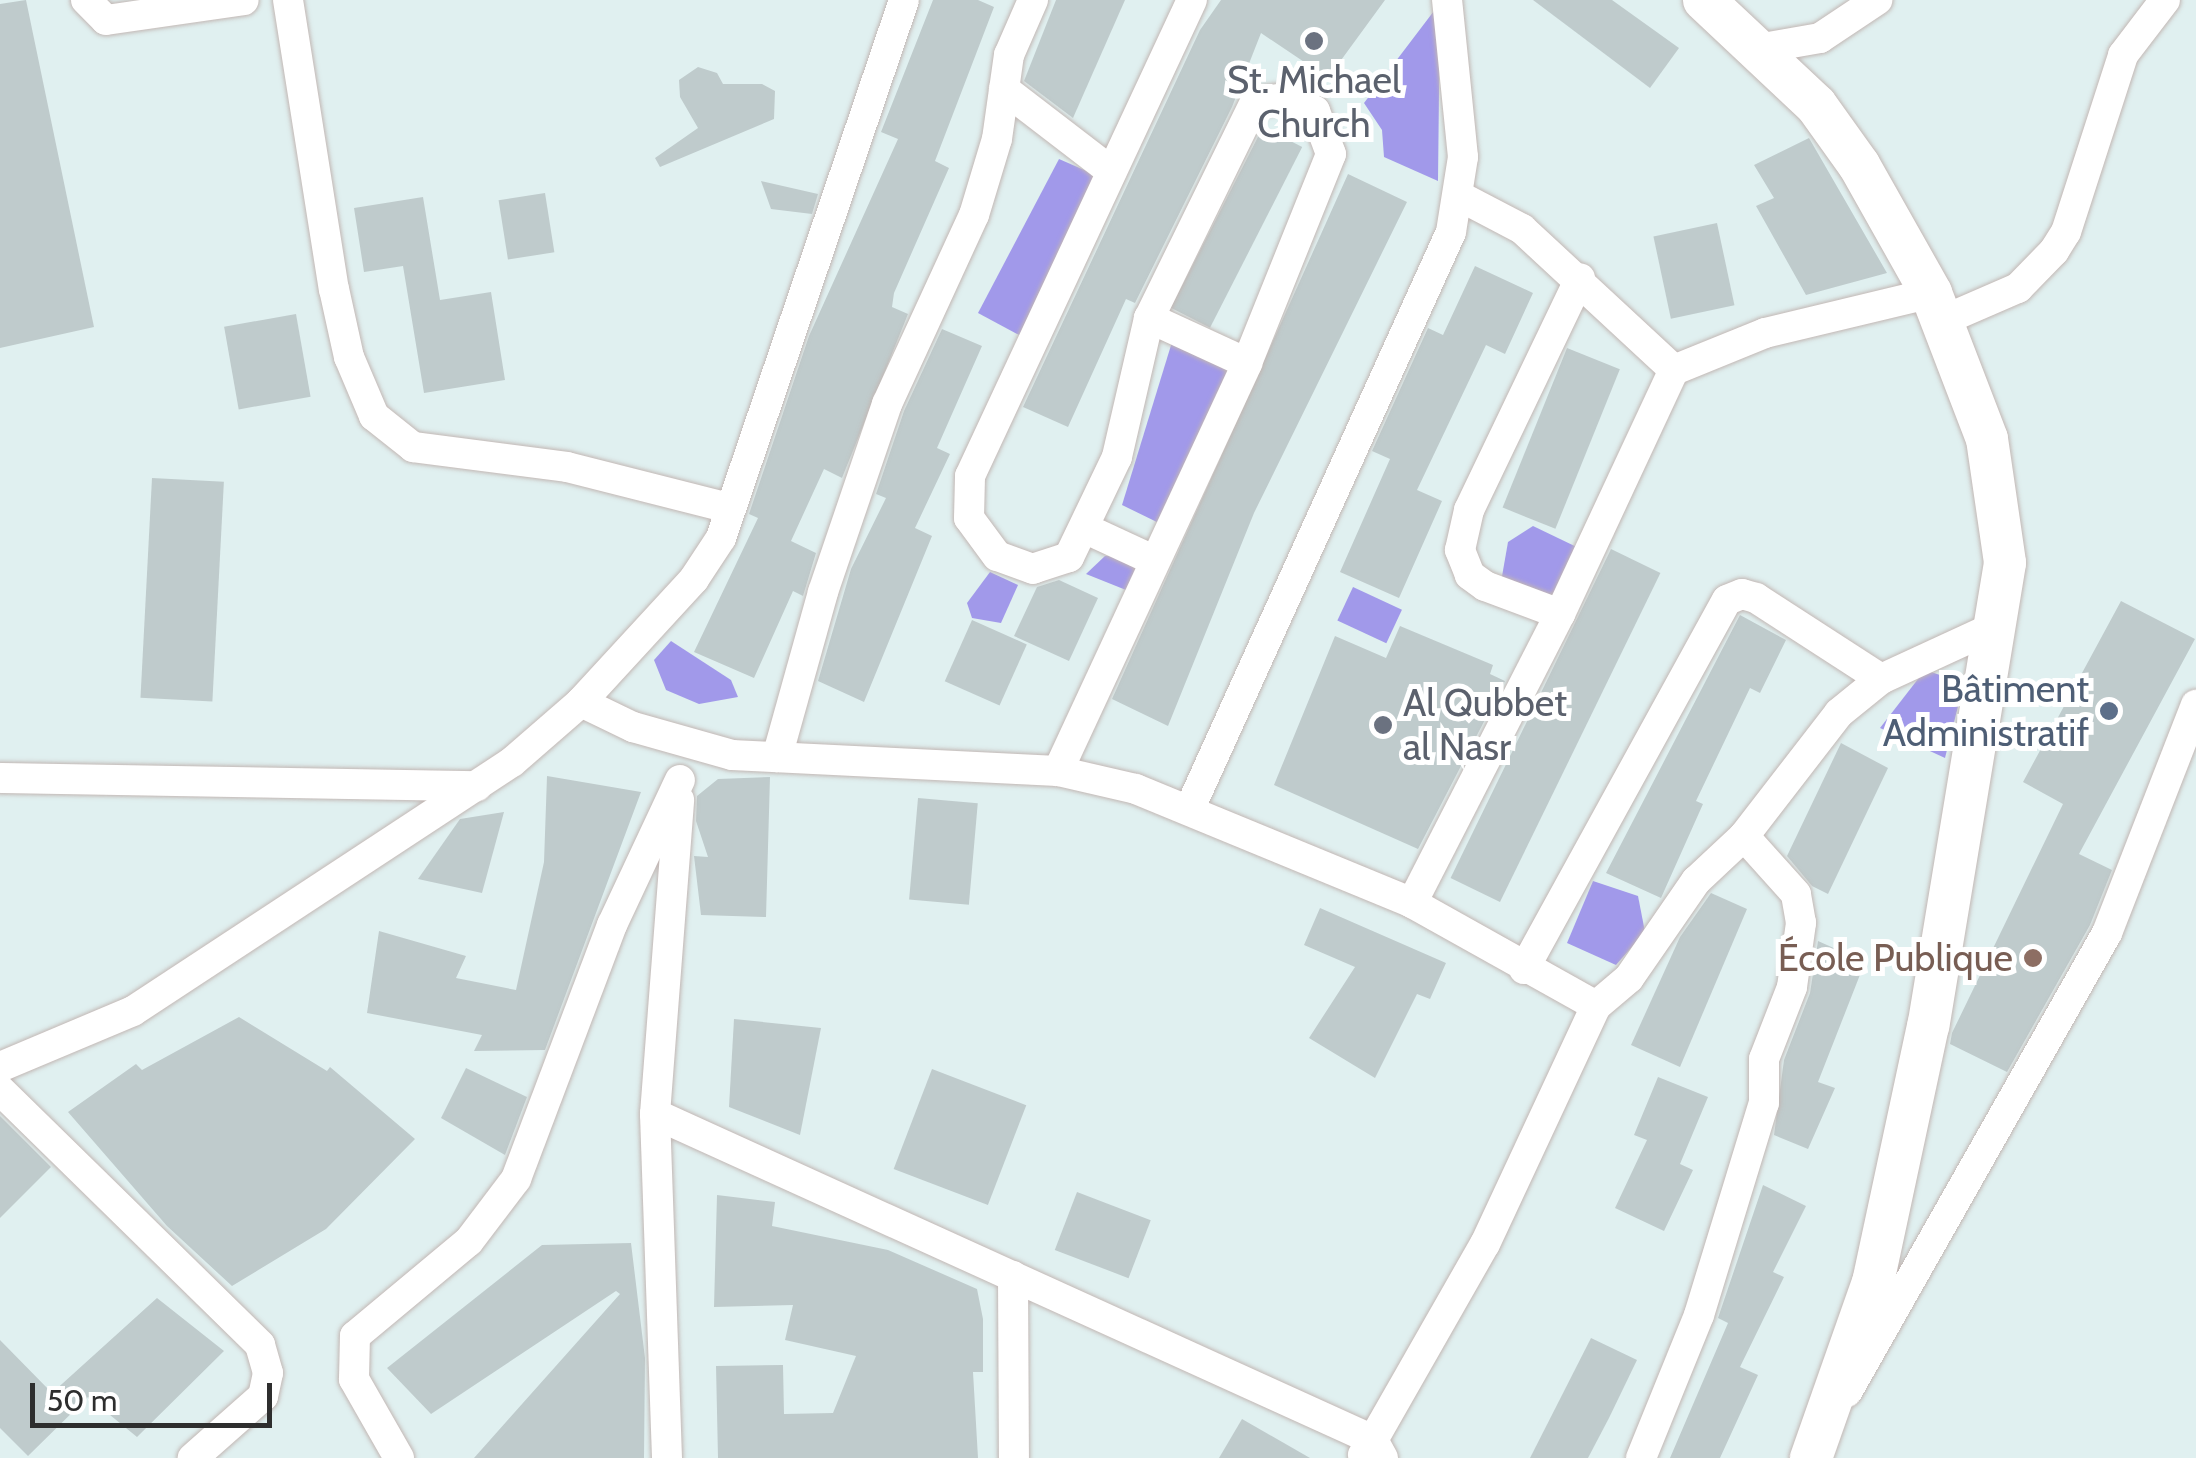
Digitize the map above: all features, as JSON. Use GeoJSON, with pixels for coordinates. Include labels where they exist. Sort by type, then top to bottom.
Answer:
{"type":"FeatureCollection","features":[{"type":"Feature","properties":{"kind":"main road"},"geometry":{"type":"LineString","coordinates":[[1704,0],[1762,48],[1816,104],[1859,166],[1937,306],[1998,481],[2004,563],[1928,1026],[1873,1282],[1815,1448]]}},
{"type":"Feature","properties":{"kind":"street"},"geometry":{"type":"LineString","coordinates":[[86,0],[106,20],[244,0]]}},
{"type":"Feature","properties":{"kind":"street"},"geometry":{"type":"LineString","coordinates":[[288,0],[334,289],[349,357],[374,416],[413,447],[601,474],[729,508]]}},
{"type":"Feature","properties":{"kind":"street"},"geometry":{"type":"LineString","coordinates":[[0,1067],[132,1011],[478,786],[580,702],[711,558],[904,0]]}},
{"type":"Feature","properties":{"kind":"street"},"geometry":{"type":"LineString","coordinates":[[777,757],[823,592],[887,404],[974,215],[1009,54],[1033,0]]}},
{"type":"Feature","properties":{"kind":"street"},"geometry":{"type":"LineString","coordinates":[[1058,771],[1152,559],[1247,362],[1331,154],[1324,126],[1301,102],[1270,97],[1255,102],[1149,318],[1117,457],[1084,528],[1058,565],[1014,566],[977,530],[968,496],[983,444],[1192,0]]}},
{"type":"Feature","properties":{"kind":"street"},"geometry":{"type":"LineString","coordinates":[[1191,806],[1439,266],[1459,196],[1462,117],[1447,0]]}},
{"type":"Feature","properties":{"kind":"street"},"geometry":{"type":"LineString","coordinates":[[1762,48],[1820,38],[1878,0]]}},
{"type":"Feature","properties":{"kind":"street"},"geometry":{"type":"LineString","coordinates":[[1412,903],[1560,614],[1674,370],[1765,332],[1937,306],[2018,288],[2054,251],[2066,232],[2123,56],[2165,0]]}},
{"type":"Feature","properties":{"kind":"street"},"geometry":{"type":"LineString","coordinates":[[1004,89],[1111,171]]}},
{"type":"Feature","properties":{"kind":"street"},"geometry":{"type":"LineString","coordinates":[[1459,196],[1522,229],[1580,278],[1674,370]]}},
{"type":"Feature","properties":{"kind":"street"},"geometry":{"type":"LineString","coordinates":[[1560,614],[1486,586],[1470,575],[1460,550],[1470,510],[1580,278]]}},
{"type":"Feature","properties":{"kind":"street"},"geometry":{"type":"LineString","coordinates":[[1149,318],[1247,362]]}},
{"type":"Feature","properties":{"kind":"street"},"geometry":{"type":"LineString","coordinates":[[1084,528],[1152,559]]}},
{"type":"Feature","properties":{"kind":"street"},"geometry":{"type":"LineString","coordinates":[[1524,969],[1726,600],[1742,594],[1756,598],[1881,680]]}},
{"type":"Feature","properties":{"kind":"street"},"geometry":{"type":"LineString","coordinates":[[655,1114],[1013,1276],[1372,1452],[1485,1244],[1596,1006],[1629,978],[1696,881],[1744,836],[1808,747],[1881,680],[1994,627]]}},
{"type":"Feature","properties":{"kind":"street"},"geometry":{"type":"LineString","coordinates":[[580,702],[682,742],[732,756],[1058,771],[1191,806],[1412,903],[1596,1006]]}},
{"type":"Feature","properties":{"kind":"street"},"geometry":{"type":"LineString","coordinates":[[1815,1448],[1888,1328],[2106,932],[2196,705]]}},
{"type":"Feature","properties":{"kind":"street"},"geometry":{"type":"LineString","coordinates":[[667,1458],[655,1114],[682,742]]}},
{"type":"Feature","properties":{"kind":"street"},"geometry":{"type":"LineString","coordinates":[[0,778],[478,786]]}},
{"type":"Feature","properties":{"kind":"street"},"geometry":{"type":"LineString","coordinates":[[399,1458],[354,1379],[355,1336],[469,1241],[516,1179],[612,925],[680,780]]}},
{"type":"Feature","properties":{"kind":"street"},"geometry":{"type":"LineString","coordinates":[[1641,1458],[1699,1315],[1764,1103],[1764,1059],[1792,987],[1801,923],[1796,894],[1744,836]]}},
{"type":"Feature","properties":{"kind":"street"},"geometry":{"type":"LineString","coordinates":[[0,1090],[260,1345],[268,1372],[263,1396],[194,1458]]}},
{"type":"Feature","properties":{"kind":"street"},"geometry":{"type":"LineString","coordinates":[[1013,1276],[1014,1458]]}},
{"type":"Feature","properties":{"kind":"shaded area"},"geometry":{"type":"Polygon","coordinates":[[[1440,3],[1438,181],[1384,157],[1382,130],[1364,103],[1440,3]]]}},
{"type":"Feature","properties":{"kind":"shaded area"},"geometry":{"type":"Polygon","coordinates":[[[1059,159],[1098,176],[1021,336],[978,313],[1059,159]]]}},
{"type":"Feature","properties":{"kind":"shaded area"},"geometry":{"type":"Polygon","coordinates":[[[1172,342],[1237,371],[1163,525],[1122,505],[1172,342]]]}},
{"type":"Feature","properties":{"kind":"shaded area"},"geometry":{"type":"Polygon","coordinates":[[[1533,526],[1585,551],[1557,607],[1501,582],[1508,542],[1533,526]]]}},
{"type":"Feature","properties":{"kind":"shaded area"},"geometry":{"type":"Polygon","coordinates":[[[1105,556],[1130,556],[1143,571],[1136,594],[1086,574],[1105,556]]]}},
{"type":"Feature","properties":{"kind":"shaded area"},"geometry":{"type":"Polygon","coordinates":[[[990,572],[1018,585],[1001,623],[972,618],[967,603],[990,572]]]}},
{"type":"Feature","properties":{"kind":"shaded area"},"geometry":{"type":"Polygon","coordinates":[[[1353,587],[1402,610],[1386,643],[1337,621],[1353,587]]]}},
{"type":"Feature","properties":{"kind":"shaded area"},"geometry":{"type":"Polygon","coordinates":[[[671,641],[731,680],[738,697],[699,704],[666,690],[654,660],[671,641]]]}},
{"type":"Feature","properties":{"kind":"shaded area"},"geometry":{"type":"Polygon","coordinates":[[[1925,670],[1964,683],[1945,758],[1880,728],[1925,670]]]}},
{"type":"Feature","properties":{"kind":"shaded area"},"geometry":{"type":"Polygon","coordinates":[[[1593,881],[1638,896],[1645,932],[1616,965],[1567,943],[1593,881]]]}},
{"type":"Feature","properties":{"kind":"building"},"geometry":{"type":"Polygon","coordinates":[[[26,0],[94,327],[0,348],[0,4],[26,0]]]}},
{"type":"Feature","properties":{"kind":"building"},"geometry":{"type":"Polygon","coordinates":[[[933,0],[978,0],[994,7],[935,161],[949,168],[894,293],[892,307],[908,314],[842,478],[824,469],[791,541],[816,553],[803,596],[793,591],[754,678],[694,652],[758,518],[749,514],[809,336],[898,139],[881,132],[933,0]]]}},
{"type":"Feature","properties":{"kind":"building"},"geometry":{"type":"Polygon","coordinates":[[[1056,0],[1125,0],[1073,118],[1024,81],[1056,0]]]}},
{"type":"Feature","properties":{"kind":"building"},"geometry":{"type":"Polygon","coordinates":[[[1221,0],[1385,0],[1328,78],[1261,33],[1232,107],[1135,303],[1126,299],[1068,427],[1023,407],[1200,30],[1221,0]]]}},
{"type":"Feature","properties":{"kind":"building"},"geometry":{"type":"Polygon","coordinates":[[[1533,0],[1612,0],[1679,48],[1650,88],[1533,0]]]}},
{"type":"Feature","properties":{"kind":"building"},"geometry":{"type":"Polygon","coordinates":[[[698,67],[717,73],[723,84],[762,84],[775,91],[774,119],[660,167],[655,158],[698,128],[680,97],[679,80],[698,67]]]}},
{"type":"Feature","properties":{"kind":"building"},"geometry":{"type":"Polygon","coordinates":[[[1263,127],[1302,147],[1210,328],[1171,308],[1263,127]]]}},
{"type":"Feature","properties":{"kind":"building"},"geometry":{"type":"Polygon","coordinates":[[[1809,138],[1887,273],[1806,295],[1756,206],[1774,198],[1754,165],[1809,138]]]}},
{"type":"Feature","properties":{"kind":"building"},"geometry":{"type":"Polygon","coordinates":[[[1348,174],[1407,202],[1254,513],[1168,726],[1112,699],[1348,174]]]}},
{"type":"Feature","properties":{"kind":"building"},"geometry":{"type":"Polygon","coordinates":[[[761,181],[818,194],[812,214],[771,209],[761,181]]]}},
{"type":"Feature","properties":{"kind":"building"},"geometry":{"type":"Polygon","coordinates":[[[545,193],[554,252],[508,260],[499,200],[545,193]]]}},
{"type":"Feature","properties":{"kind":"building"},"geometry":{"type":"Polygon","coordinates":[[[423,197],[440,300],[491,292],[505,380],[424,393],[403,266],[364,272],[354,208],[423,197]]]}},
{"type":"Feature","properties":{"kind":"building"},"geometry":{"type":"Polygon","coordinates":[[[1717,223],[1734,305],[1671,319],[1653,237],[1717,223]]]}},
{"type":"Feature","properties":{"kind":"building"},"geometry":{"type":"Polygon","coordinates":[[[1475,266],[1533,293],[1505,354],[1486,345],[1417,490],[1442,501],[1399,598],[1340,572],[1390,459],[1372,451],[1428,328],[1443,335],[1475,266]]]}},
{"type":"Feature","properties":{"kind":"building"},"geometry":{"type":"Polygon","coordinates":[[[296,314],[311,397],[239,409],[224,327],[296,314]]]}},
{"type":"Feature","properties":{"kind":"building"},"geometry":{"type":"Polygon","coordinates":[[[942,329],[982,346],[937,448],[950,454],[915,528],[932,536],[864,702],[818,681],[851,569],[886,498],[876,494],[904,411],[942,329]]]}},
{"type":"Feature","properties":{"kind":"building"},"geometry":{"type":"Polygon","coordinates":[[[1567,348],[1620,369],[1555,529],[1503,507],[1567,348]]]}},
{"type":"Feature","properties":{"kind":"building"},"geometry":{"type":"Polygon","coordinates":[[[152,478],[224,482],[212,701],[140,698],[152,478]]]}},
{"type":"Feature","properties":{"kind":"building"},"geometry":{"type":"Polygon","coordinates":[[[1611,549],[1660,573],[1500,902],[1451,878],[1611,549]]]}},
{"type":"Feature","properties":{"kind":"building"},"geometry":{"type":"Polygon","coordinates":[[[1059,580],[1098,598],[1069,661],[1014,636],[1037,587],[1059,580]]]}},
{"type":"Feature","properties":{"kind":"building"},"geometry":{"type":"Polygon","coordinates":[[[2121,601],[2195,639],[2079,854],[2112,870],[2090,925],[2007,1072],[1950,1044],[1952,1033],[2063,804],[2023,782],[2121,601]]]}},
{"type":"Feature","properties":{"kind":"building"},"geometry":{"type":"Polygon","coordinates":[[[1740,615],[1786,640],[1760,693],[1750,688],[1696,801],[1703,804],[1661,898],[1606,873],[1740,615]]]}},
{"type":"Feature","properties":{"kind":"building"},"geometry":{"type":"Polygon","coordinates":[[[972,620],[1027,644],[1000,706],[945,681],[972,620]]]}},
{"type":"Feature","properties":{"kind":"building","name":"Al Qubbet al Nasr"},"geometry":{"type":"Polygon","coordinates":[[[1400,626],[1493,665],[1490,674],[1505,681],[1418,849],[1274,785],[1335,636],[1386,658],[1400,626]]]}},
{"type":"Feature","properties":{"kind":"building"},"geometry":{"type":"Polygon","coordinates":[[[1841,743],[1888,768],[1828,894],[1812,886],[1787,856],[1841,743]]]}},
{"type":"Feature","properties":{"kind":"building"},"geometry":{"type":"Polygon","coordinates":[[[547,776],[641,792],[545,1050],[474,1051],[482,1035],[367,1013],[379,931],[466,956],[456,978],[516,990],[544,862],[547,776]]]}},
{"type":"Feature","properties":{"kind":"building"},"geometry":{"type":"Polygon","coordinates":[[[770,777],[766,917],[701,915],[694,856],[708,857],[696,821],[697,796],[718,779],[770,777]]]}},
{"type":"Feature","properties":{"kind":"building"},"geometry":{"type":"Polygon","coordinates":[[[918,798],[978,803],[969,905],[909,900],[918,798]]]}},
{"type":"Feature","properties":{"kind":"building"},"geometry":{"type":"Polygon","coordinates":[[[504,812],[482,893],[418,879],[460,819],[504,812]]]}},
{"type":"Feature","properties":{"kind":"building"},"geometry":{"type":"Polygon","coordinates":[[[1711,893],[1747,909],[1680,1067],[1631,1045],[1680,937],[1711,893]]]}},
{"type":"Feature","properties":{"kind":"building"},"geometry":{"type":"Polygon","coordinates":[[[1320,908],[1446,963],[1430,999],[1417,994],[1375,1078],[1309,1038],[1355,967],[1304,945],[1320,908]]]}},
{"type":"Feature","properties":{"kind":"building"},"geometry":{"type":"Polygon","coordinates":[[[1818,941],[1865,962],[1818,1082],[1835,1088],[1808,1149],[1774,1135],[1784,1060],[1810,993],[1818,941]]]}},
{"type":"Feature","properties":{"kind":"building"},"geometry":{"type":"Polygon","coordinates":[[[239,1017],[327,1071],[330,1067],[415,1139],[326,1229],[232,1286],[167,1226],[68,1112],[136,1064],[142,1070],[239,1017]]]}},
{"type":"Feature","properties":{"kind":"building"},"geometry":{"type":"Polygon","coordinates":[[[734,1019],[821,1028],[800,1135],[729,1107],[734,1019]]]}},
{"type":"Feature","properties":{"kind":"building"},"geometry":{"type":"Polygon","coordinates":[[[466,1068],[527,1097],[505,1155],[441,1118],[466,1068]]]}},
{"type":"Feature","properties":{"kind":"building"},"geometry":{"type":"Polygon","coordinates":[[[932,1069],[1026,1105],[988,1205],[894,1169],[932,1069]]]}},
{"type":"Feature","properties":{"kind":"building"},"geometry":{"type":"Polygon","coordinates":[[[1658,1077],[1708,1097],[1680,1164],[1693,1170],[1664,1231],[1615,1208],[1647,1140],[1634,1135],[1658,1077]]]}},
{"type":"Feature","properties":{"kind":"building"},"geometry":{"type":"Polygon","coordinates":[[[0,1116],[51,1167],[0,1218],[0,1116]]]}},
{"type":"Feature","properties":{"kind":"building"},"geometry":{"type":"Polygon","coordinates":[[[1763,1185],[1806,1206],[1773,1272],[1784,1277],[1740,1367],[1758,1375],[1720,1458],[1670,1458],[1728,1323],[1718,1318],[1763,1185]]]}},
{"type":"Feature","properties":{"kind":"building"},"geometry":{"type":"Polygon","coordinates":[[[1077,1192],[1151,1220],[1129,1278],[1055,1250],[1077,1192]]]}},
{"type":"Feature","properties":{"kind":"building"},"geometry":{"type":"Polygon","coordinates":[[[717,1195],[775,1202],[772,1226],[888,1250],[977,1289],[983,1319],[983,1372],[973,1372],[978,1458],[718,1458],[716,1366],[783,1365],[784,1414],[833,1413],[856,1356],[785,1340],[793,1305],[714,1307],[717,1195]]]}},
{"type":"Feature","properties":{"kind":"building"},"geometry":{"type":"Polygon","coordinates":[[[631,1243],[645,1358],[644,1458],[474,1458],[620,1294],[616,1291],[431,1414],[387,1368],[542,1245],[631,1243]]]}},
{"type":"Feature","properties":{"kind":"building"},"geometry":{"type":"Polygon","coordinates":[[[157,1298],[224,1351],[137,1437],[88,1397],[28,1456],[0,1428],[0,1340],[52,1393],[157,1298]]]}},
{"type":"Feature","properties":{"kind":"building"},"geometry":{"type":"Polygon","coordinates":[[[1591,1338],[1637,1360],[1609,1418],[1588,1458],[1530,1458],[1591,1338]]]}},
{"type":"Feature","properties":{"kind":"building"},"geometry":{"type":"Polygon","coordinates":[[[1242,1419],[1310,1458],[1219,1458],[1242,1419]]]}},
{"type":"Feature","properties":{"kind":"place","name":"St. Michael Church"},"geometry":{"type":"Point","coordinates":[1314,41]}},
{"type":"Feature","properties":{"kind":"place","name":"Bâtiment Administratif"},"geometry":{"type":"Point","coordinates":[2109,711]}},
{"type":"Feature","properties":{"kind":"place","name":"Al Qubbet al Nasr"},"geometry":{"type":"Point","coordinates":[1383,725]}},
{"type":"Feature","properties":{"kind":"place","name":"École Publique"},"geometry":{"type":"Point","coordinates":[2033,958]}}]}
